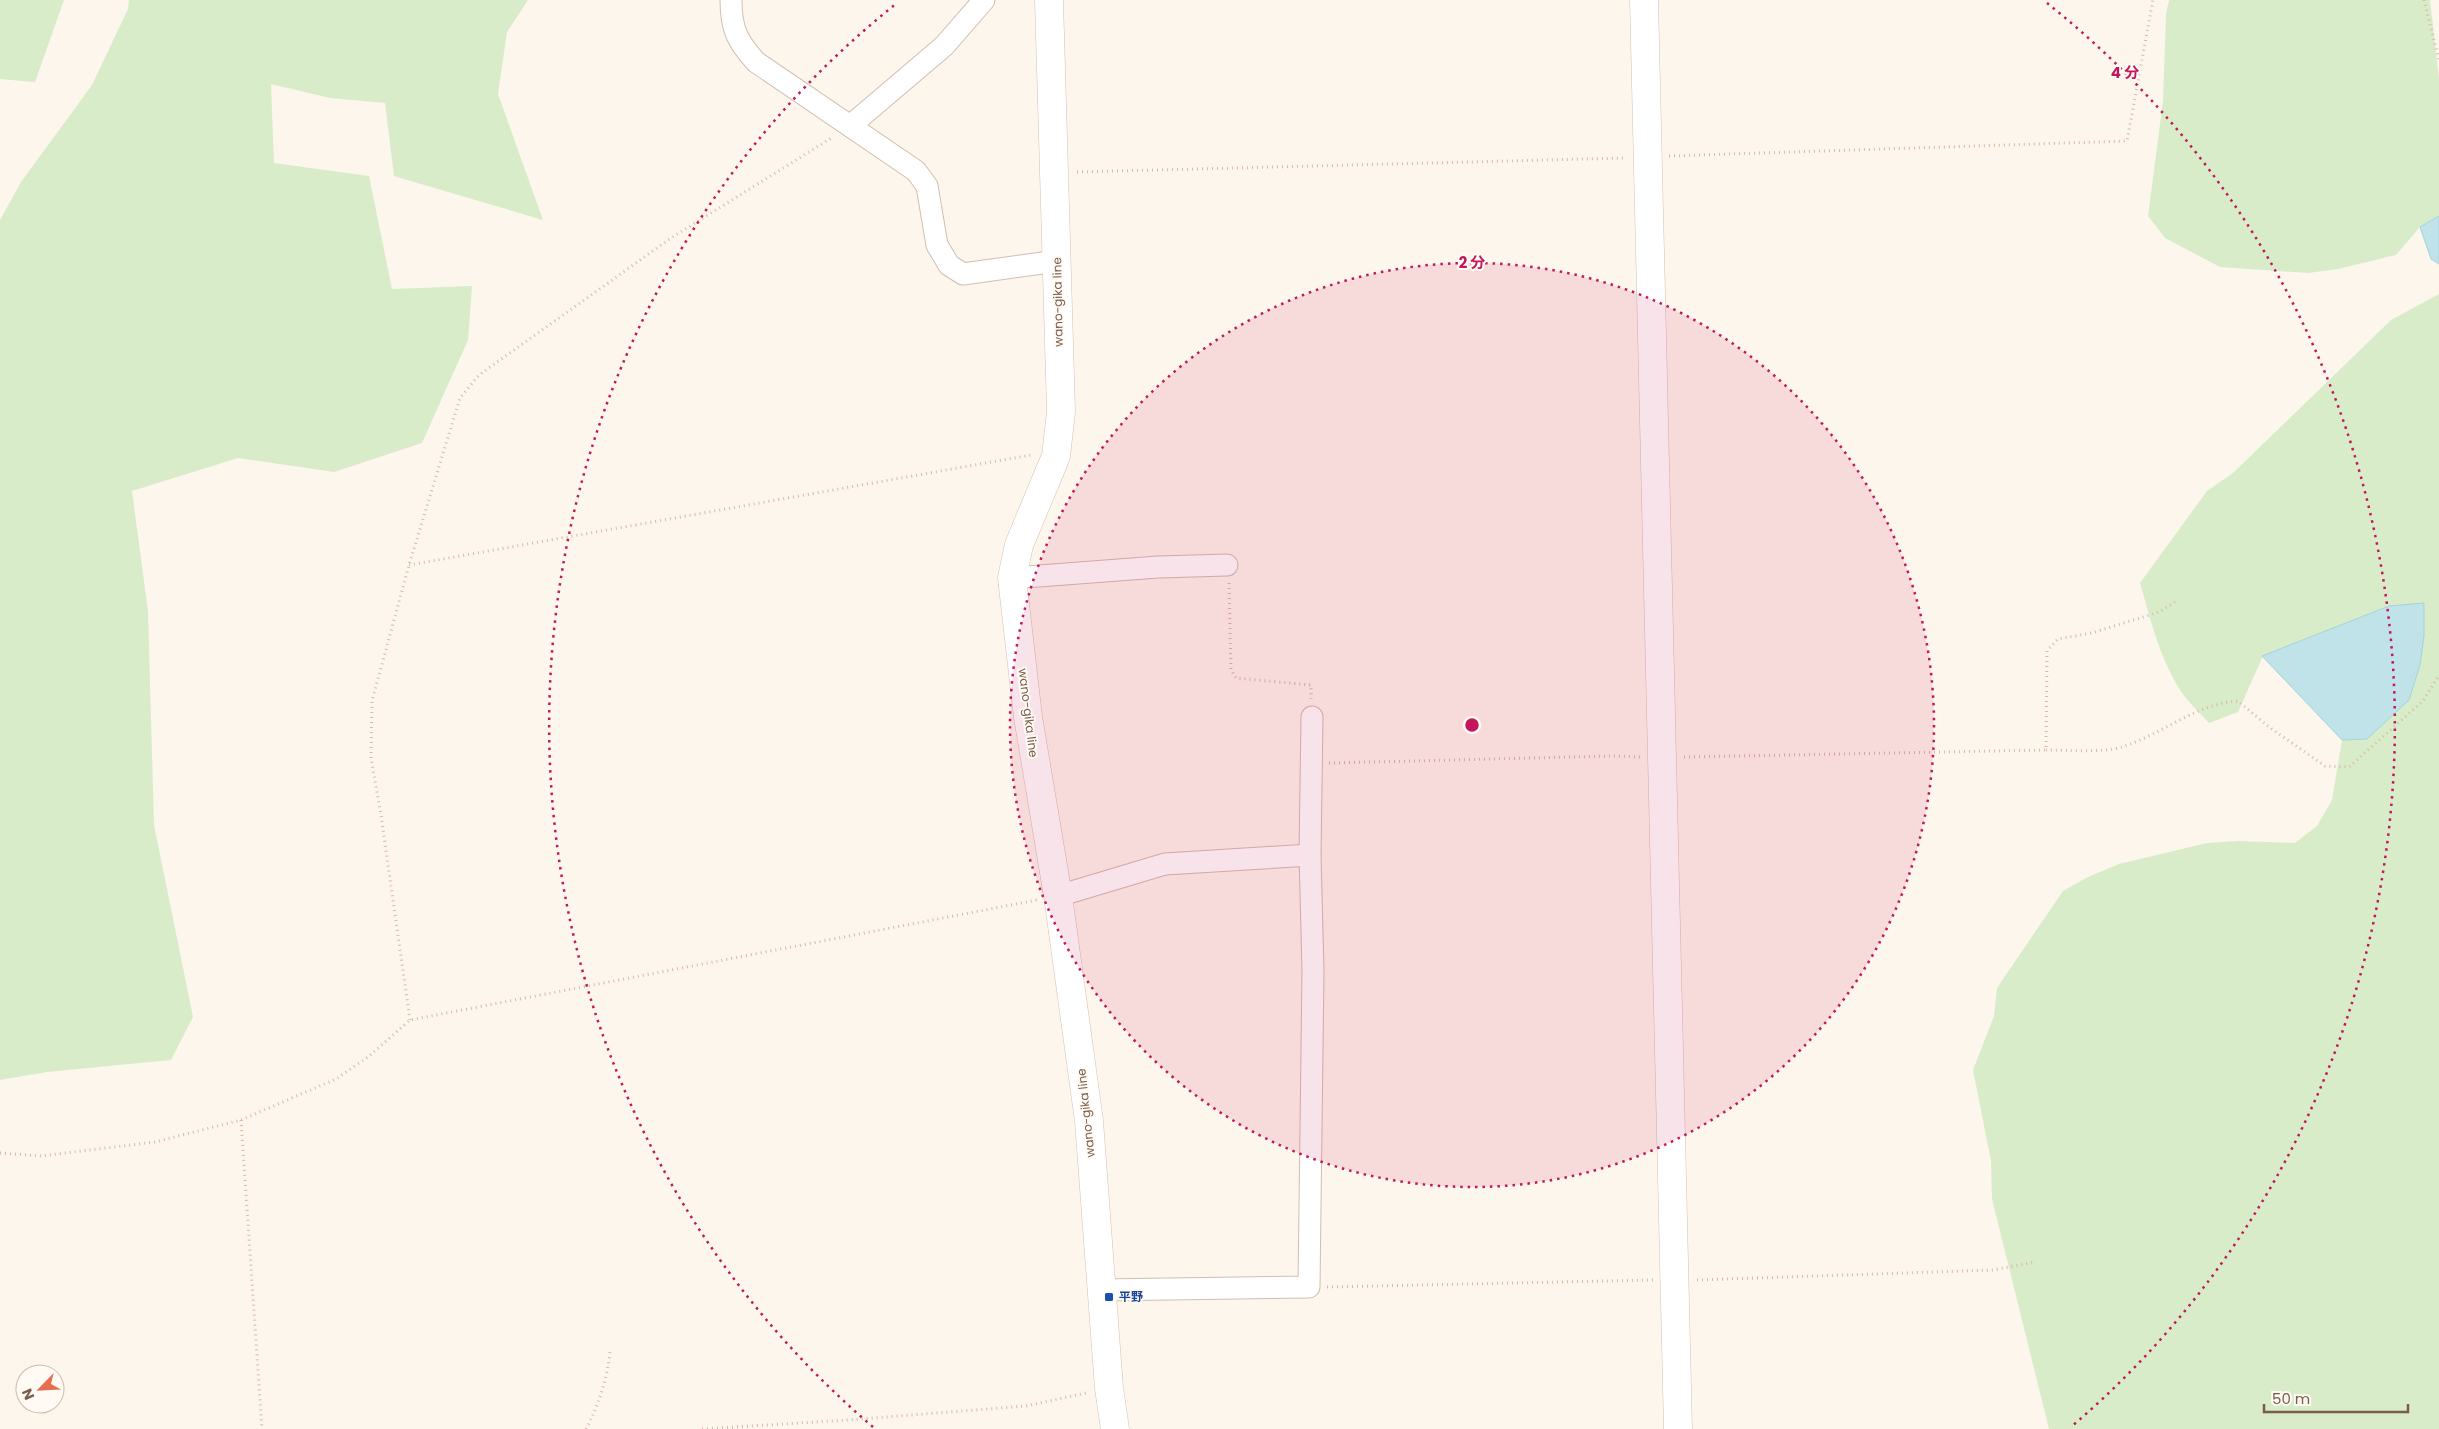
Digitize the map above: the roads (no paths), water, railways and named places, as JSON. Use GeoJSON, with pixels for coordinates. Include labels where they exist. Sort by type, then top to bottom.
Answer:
{"type":"FeatureCollection","features":[{"type":"Feature","properties":{"kind":"main road","name":"wano-gika line"},"geometry":{"type":"LineString","coordinates":[[1049,0],[1061,412],[1056,456],[1019,545],[1012,578],[1028,717],[1058,896],[1089,1121],[1109,1388],[1115,1429]]}},
{"type":"Feature","properties":{"kind":"main road"},"geometry":{"type":"LineString","coordinates":[[1644,0],[1678,1429]]}},
{"type":"Feature","properties":{"kind":"street"},"geometry":{"type":"LineString","coordinates":[[731,0],[731,17],[738,42],[756,62],[916,171],[927,186],[937,245],[949,265],[964,274],[1057,261]]}},
{"type":"Feature","properties":{"kind":"street"},"geometry":{"type":"LineString","coordinates":[[850,126],[944,46],[984,0]]}},
{"type":"Feature","properties":{"kind":"street"},"geometry":{"type":"LineString","coordinates":[[1012,578],[1158,567],[1226,565]]}},
{"type":"Feature","properties":{"kind":"street"},"geometry":{"type":"LineString","coordinates":[[1101,1290],[1309,1287],[1312,716]]}},
{"type":"Feature","properties":{"kind":"street"},"geometry":{"type":"LineString","coordinates":[[1058,896],[1165,864],[1310,855]]}},
{"type":"Feature","properties":{"kind":"water"},"geometry":{"type":"Polygon","coordinates":[[[2439,216],[2439,264],[2431,259],[2420,227],[2439,216]]]}},
{"type":"Feature","properties":{"kind":"water"},"geometry":{"type":"Polygon","coordinates":[[[2424,603],[2424,636],[2420,665],[2409,700],[2367,739],[2342,740],[2262,656],[2389,606],[2424,603]]]}},
{"type":"Feature","properties":{"kind":"place","name":"平野"},"geometry":{"type":"Point","coordinates":[1109,1297]}}]}
